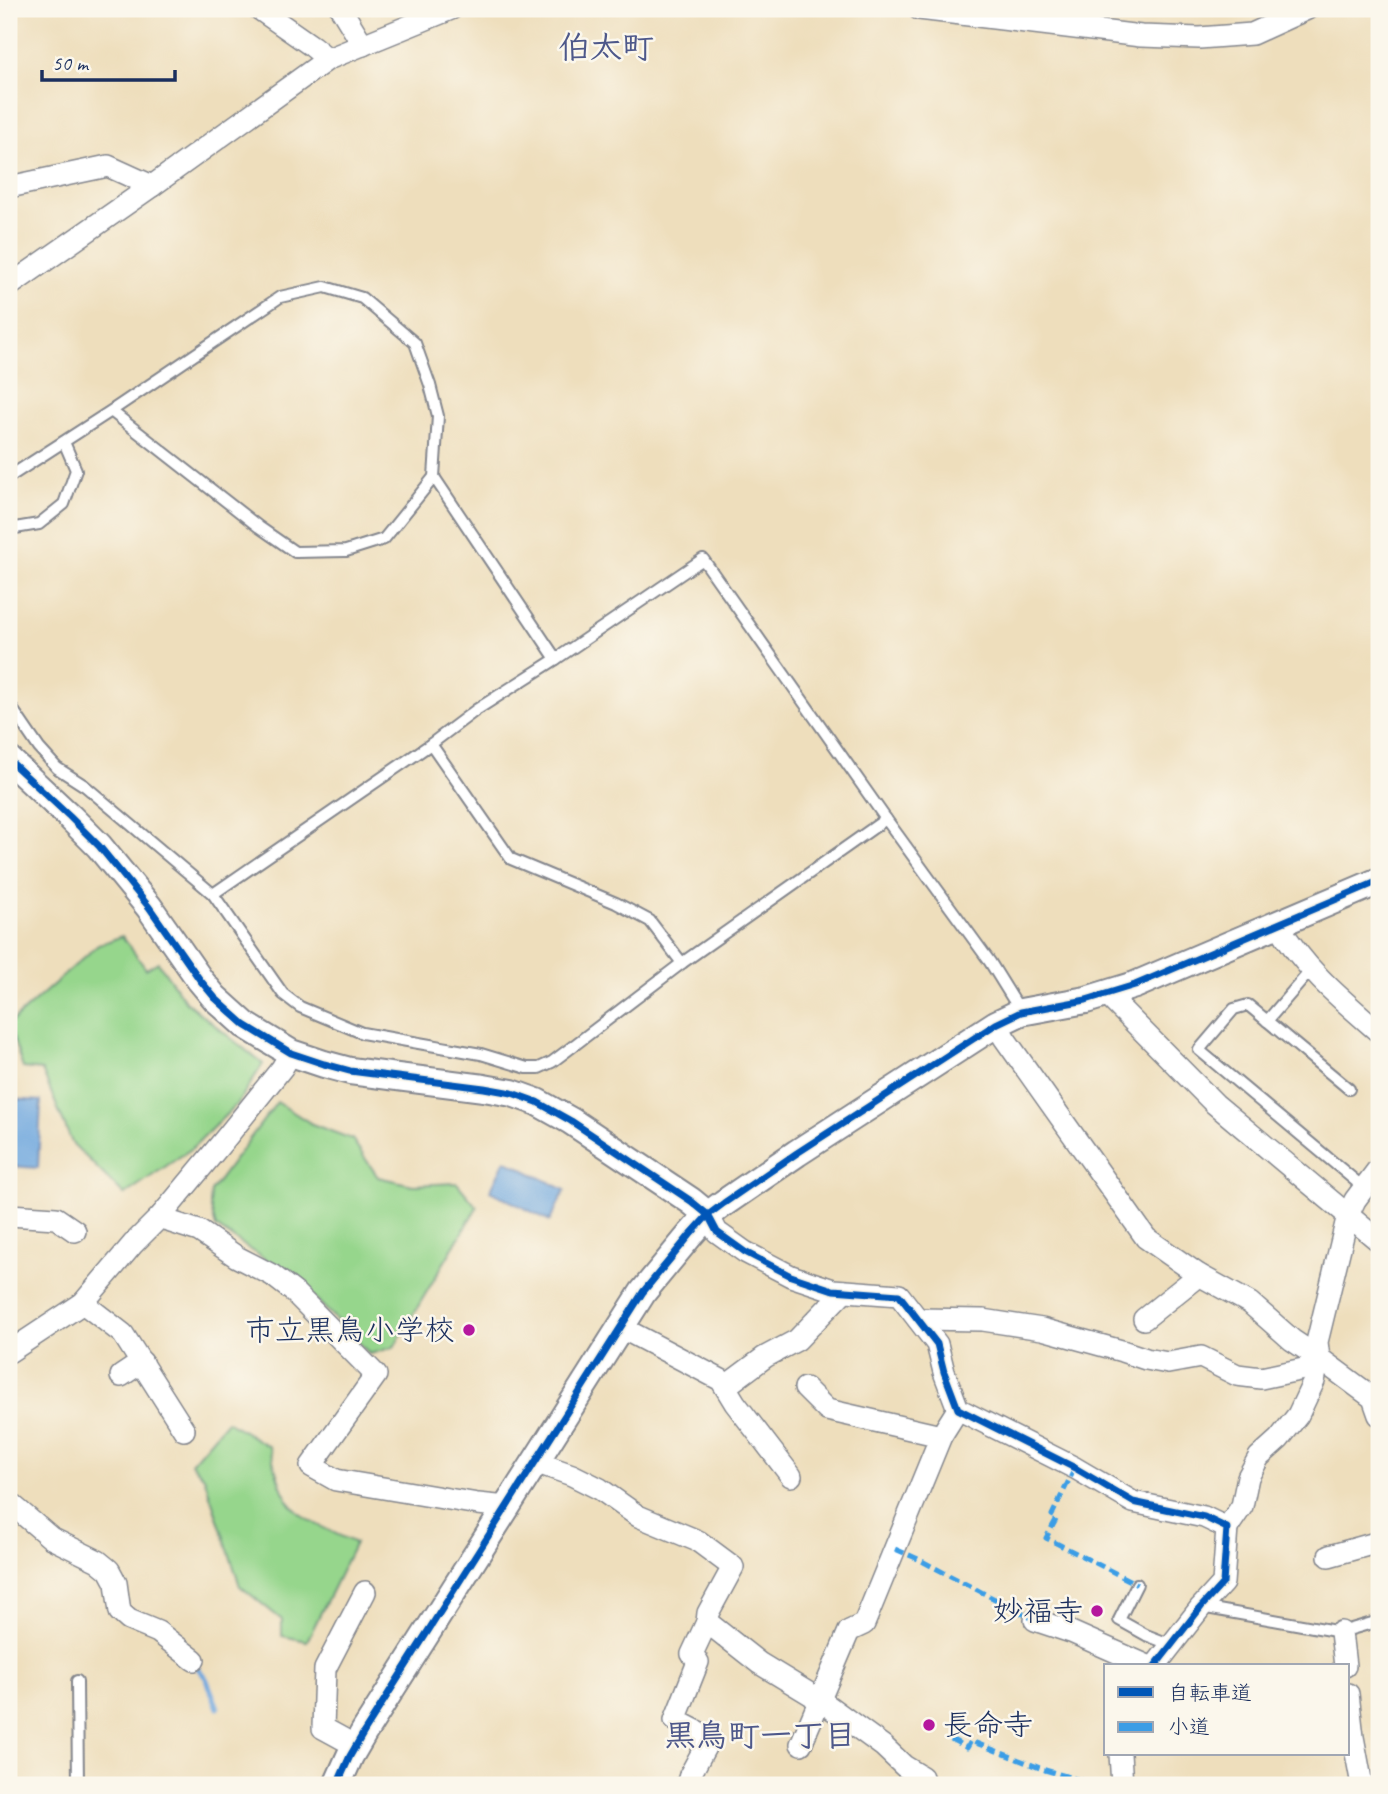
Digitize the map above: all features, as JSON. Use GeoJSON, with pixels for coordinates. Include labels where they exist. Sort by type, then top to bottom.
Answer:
{"type":"FeatureCollection","features":[{"type":"Feature","properties":{"kind":"street"},"geometry":{"type":"LineString","coordinates":[[259,9],[328,59]]}},
{"type":"Feature","properties":{"kind":"street"},"geometry":{"type":"LineString","coordinates":[[341,9],[363,45]]}},
{"type":"Feature","properties":{"kind":"street"},"geometry":{"type":"LineString","coordinates":[[9,286],[328,59],[451,9]]}},
{"type":"Feature","properties":{"kind":"street"},"geometry":{"type":"LineString","coordinates":[[919,9],[1141,36],[1199,38],[1252,34],[1307,9]]}},
{"type":"Feature","properties":{"kind":"street"},"geometry":{"type":"LineString","coordinates":[[9,187],[108,166],[152,186]]}},
{"type":"Feature","properties":{"kind":"street"},"geometry":{"type":"LineString","coordinates":[[9,760],[99,846],[133,886],[200,980],[215,998],[245,1025],[291,1053],[350,1071],[484,1088],[512,1093],[537,1102],[571,1121],[691,1201],[708,1215],[717,1232],[745,1252],[791,1276],[833,1290],[899,1295],[937,1344],[958,1409],[1075,1468],[1133,1502],[1204,1517],[1227,1528]]}},
{"type":"Feature","properties":{"kind":"street"},"geometry":{"type":"LineString","coordinates":[[337,1785],[356,1746],[642,1293],[708,1215],[808,1145],[996,1024],[1021,1012],[1086,1000],[1135,985],[1379,881]]}},
{"type":"Feature","properties":{"kind":"street"},"geometry":{"type":"LineString","coordinates":[[1279,925],[1311,970],[1379,1032]]}},
{"type":"Feature","properties":{"kind":"street"},"geometry":{"type":"LineString","coordinates":[[1106,994],[1214,1104],[1379,1241]]}},
{"type":"Feature","properties":{"kind":"street"},"geometry":{"type":"LineString","coordinates":[[996,1024],[1146,1238],[1199,1275],[1250,1303],[1292,1340],[1373,1398],[1379,1415]]}},
{"type":"Feature","properties":{"kind":"street"},"geometry":{"type":"LineString","coordinates":[[9,1352],[83,1303],[226,1139],[291,1053]]}},
{"type":"Feature","properties":{"kind":"street"},"geometry":{"type":"LineString","coordinates":[[1157,1664],[1223,1583],[1227,1528],[1242,1506],[1248,1477],[1259,1457],[1279,1439],[1298,1415],[1314,1381],[1319,1358],[1317,1342],[1348,1215],[1355,1200],[1379,1168]]}},
{"type":"Feature","properties":{"kind":"street"},"geometry":{"type":"LineString","coordinates":[[9,1215],[41,1225],[57,1218],[75,1231]]}},
{"type":"Feature","properties":{"kind":"street"},"geometry":{"type":"LineString","coordinates":[[160,1216],[200,1231],[237,1257],[272,1275],[294,1292],[376,1375],[311,1466],[336,1480],[507,1507]]}},
{"type":"Feature","properties":{"kind":"street"},"geometry":{"type":"LineString","coordinates":[[1160,1313],[1199,1275]]}},
{"type":"Feature","properties":{"kind":"street"},"geometry":{"type":"LineString","coordinates":[[726,1386],[765,1357],[797,1340],[844,1290]]}},
{"type":"Feature","properties":{"kind":"street"},"geometry":{"type":"LineString","coordinates":[[83,1303],[123,1334],[184,1430]]}},
{"type":"Feature","properties":{"kind":"street"},"geometry":{"type":"LineString","coordinates":[[918,1319],[983,1320],[1042,1329],[1168,1363],[1200,1357],[1237,1375],[1261,1378],[1313,1367],[1319,1358]]}},
{"type":"Feature","properties":{"kind":"street"},"geometry":{"type":"LineString","coordinates":[[620,1327],[721,1380],[756,1445],[791,1476]]}},
{"type":"Feature","properties":{"kind":"street"},"geometry":{"type":"LineString","coordinates":[[121,1376],[142,1362]]}},
{"type":"Feature","properties":{"kind":"street"},"geometry":{"type":"LineString","coordinates":[[805,1388],[827,1410],[941,1436]]}},
{"type":"Feature","properties":{"kind":"street"},"geometry":{"type":"LineString","coordinates":[[801,1744],[849,1631],[864,1624],[941,1436],[958,1409]]}},
{"type":"Feature","properties":{"kind":"street"},"geometry":{"type":"LineString","coordinates":[[535,1462],[572,1475],[600,1489],[634,1524],[698,1541],[733,1567],[708,1614],[692,1654],[698,1662],[675,1720],[710,1738],[687,1785]]}},
{"type":"Feature","properties":{"kind":"street"},"geometry":{"type":"LineString","coordinates":[[9,1502],[51,1538],[98,1561],[116,1583],[120,1612],[129,1620],[158,1632],[194,1660]]}},
{"type":"Feature","properties":{"kind":"street"},"geometry":{"type":"LineString","coordinates":[[1329,1556],[1379,1542]]}},
{"type":"Feature","properties":{"kind":"street"},"geometry":{"type":"LineString","coordinates":[[354,1600],[340,1660],[325,1669],[323,1728],[356,1746]]}},
{"type":"Feature","properties":{"kind":"street"},"geometry":{"type":"LineString","coordinates":[[1035,1620],[1143,1664]]}},
{"type":"Feature","properties":{"kind":"street"},"geometry":{"type":"LineString","coordinates":[[707,1622],[759,1663],[820,1700],[883,1746],[910,1776]]}},
{"type":"Feature","properties":{"kind":"street"},"geometry":{"type":"LineString","coordinates":[[1341,1632],[1345,1664]]}},
{"type":"Feature","properties":{"kind":"street"},"geometry":{"type":"LineString","coordinates":[[1350,1737],[1362,1785]]}},
{"type":"Feature","properties":{"kind":"street"},"geometry":{"type":"LineString","coordinates":[[1120,1756],[1122,1785]]}},
{"type":"Feature","properties":{"kind":"lane"},"geometry":{"type":"LineString","coordinates":[[9,478],[280,297],[325,287],[362,298],[415,343],[438,416],[434,477],[384,540],[346,551],[295,552],[111,411]]}},
{"type":"Feature","properties":{"kind":"lane"},"geometry":{"type":"LineString","coordinates":[[9,529],[39,524],[64,504],[76,470],[64,442]]}},
{"type":"Feature","properties":{"kind":"lane"},"geometry":{"type":"LineString","coordinates":[[434,477],[556,659]]}},
{"type":"Feature","properties":{"kind":"lane"},"geometry":{"type":"LineString","coordinates":[[214,894],[476,710],[703,559],[990,962],[1021,1012]]}},
{"type":"Feature","properties":{"kind":"lane"},"geometry":{"type":"LineString","coordinates":[[9,704],[38,748],[57,768],[85,786],[214,894],[284,994],[300,1007],[362,1033],[481,1054],[527,1068],[539,1068],[552,1062],[682,963],[886,819]]}},
{"type":"Feature","properties":{"kind":"lane"},"geometry":{"type":"LineString","coordinates":[[431,744],[511,859],[616,902],[650,921],[682,963]]}},
{"type":"Feature","properties":{"kind":"lane"},"geometry":{"type":"LineString","coordinates":[[1267,1021],[1311,970]]}},
{"type":"Feature","properties":{"kind":"lane"},"geometry":{"type":"LineString","coordinates":[[1349,1089],[1248,1005],[1234,1009],[1199,1050],[1364,1188]]}},
{"type":"Feature","properties":{"kind":"lane"},"geometry":{"type":"LineString","coordinates":[[1137,1584],[1119,1620],[1172,1645]]}},
{"type":"Feature","properties":{"kind":"lane"},"geometry":{"type":"LineString","coordinates":[[1201,1607],[1341,1632],[1379,1621]]}},
{"type":"Feature","properties":{"kind":"lane"},"geometry":{"type":"LineString","coordinates":[[77,1681],[78,1785]]}},
{"type":"Feature","properties":{"kind":"green space"},"geometry":{"type":"Polygon","coordinates":[[[122,936],[146,969],[158,962],[186,1002],[263,1064],[238,1103],[191,1149],[124,1195],[72,1143],[42,1070],[23,1068],[9,1026],[98,945],[122,936]]]}},
{"type":"Feature","properties":{"kind":"green space"},"geometry":{"type":"Polygon","coordinates":[[[277,1102],[312,1124],[352,1139],[378,1177],[413,1185],[457,1183],[477,1207],[394,1347],[370,1354],[304,1287],[216,1227],[210,1205],[211,1191],[277,1102]]]}},
{"type":"Feature","properties":{"kind":"green space"},"geometry":{"type":"Polygon","coordinates":[[[227,1421],[269,1447],[283,1490],[295,1509],[311,1521],[355,1543],[307,1641],[282,1636],[282,1620],[240,1586],[204,1477],[191,1463],[227,1421]]]}},
{"type":"Feature","properties":{"kind":"water"},"geometry":{"type":"Polygon","coordinates":[[[9,1099],[41,1101],[38,1168],[9,1166],[9,1099]]]}},
{"type":"Feature","properties":{"kind":"water"},"geometry":{"type":"Polygon","coordinates":[[[505,1160],[565,1190],[550,1221],[490,1191],[505,1160]]]}},
{"type":"Feature","properties":{"kind":"waterway"},"geometry":{"type":"LineString","coordinates":[[195,1665],[206,1678],[218,1708]]}},
{"type":"Feature","properties":{"kind":"marked path"},"geometry":{"type":"LineString","coordinates":[[1075,1468],[1052,1515],[1057,1518],[1046,1538],[1137,1584]]}},
{"type":"Feature","properties":{"kind":"marked path"},"geometry":{"type":"LineString","coordinates":[[895,1549],[1035,1620]]}},
{"type":"Feature","properties":{"kind":"marked path"},"geometry":{"type":"LineString","coordinates":[[951,1739],[967,1748],[971,1741],[1045,1770],[1098,1785]]}},
{"type":"Feature","properties":{"kind":"cycle path"},"geometry":{"type":"LineString","coordinates":[[9,760],[99,846],[149,907],[200,980],[215,998],[245,1025],[291,1053],[350,1071],[484,1088],[512,1093],[537,1102],[571,1121],[691,1201],[708,1215],[717,1232],[745,1252],[791,1276],[833,1290],[899,1295],[937,1344],[958,1409],[1075,1468],[1133,1502],[1204,1517],[1227,1528],[1223,1583],[1157,1664]]}},
{"type":"Feature","properties":{"kind":"cycle path"},"geometry":{"type":"LineString","coordinates":[[337,1785],[364,1732],[643,1292],[708,1215],[797,1153],[996,1024],[1021,1012],[1086,1000],[1135,985],[1379,881]]}},
{"type":"Feature","properties":{"kind":"place","name":"市立黒鳥小学校"},"geometry":{"type":"Point","coordinates":[469,1330]}},
{"type":"Feature","properties":{"kind":"place","name":"妙福寺"},"geometry":{"type":"Point","coordinates":[1097,1611]}},
{"type":"Feature","properties":{"kind":"place","name":"長命寺"},"geometry":{"type":"Point","coordinates":[929,1725]}},
{"type":"Feature","properties":{"kind":"district","name":"伯太町"},"geometry":{"type":"Point","coordinates":[606,47]}},
{"type":"Feature","properties":{"kind":"district","name":"黒鳥町一丁目"},"geometry":{"type":"Point","coordinates":[760,1735]}}]}
